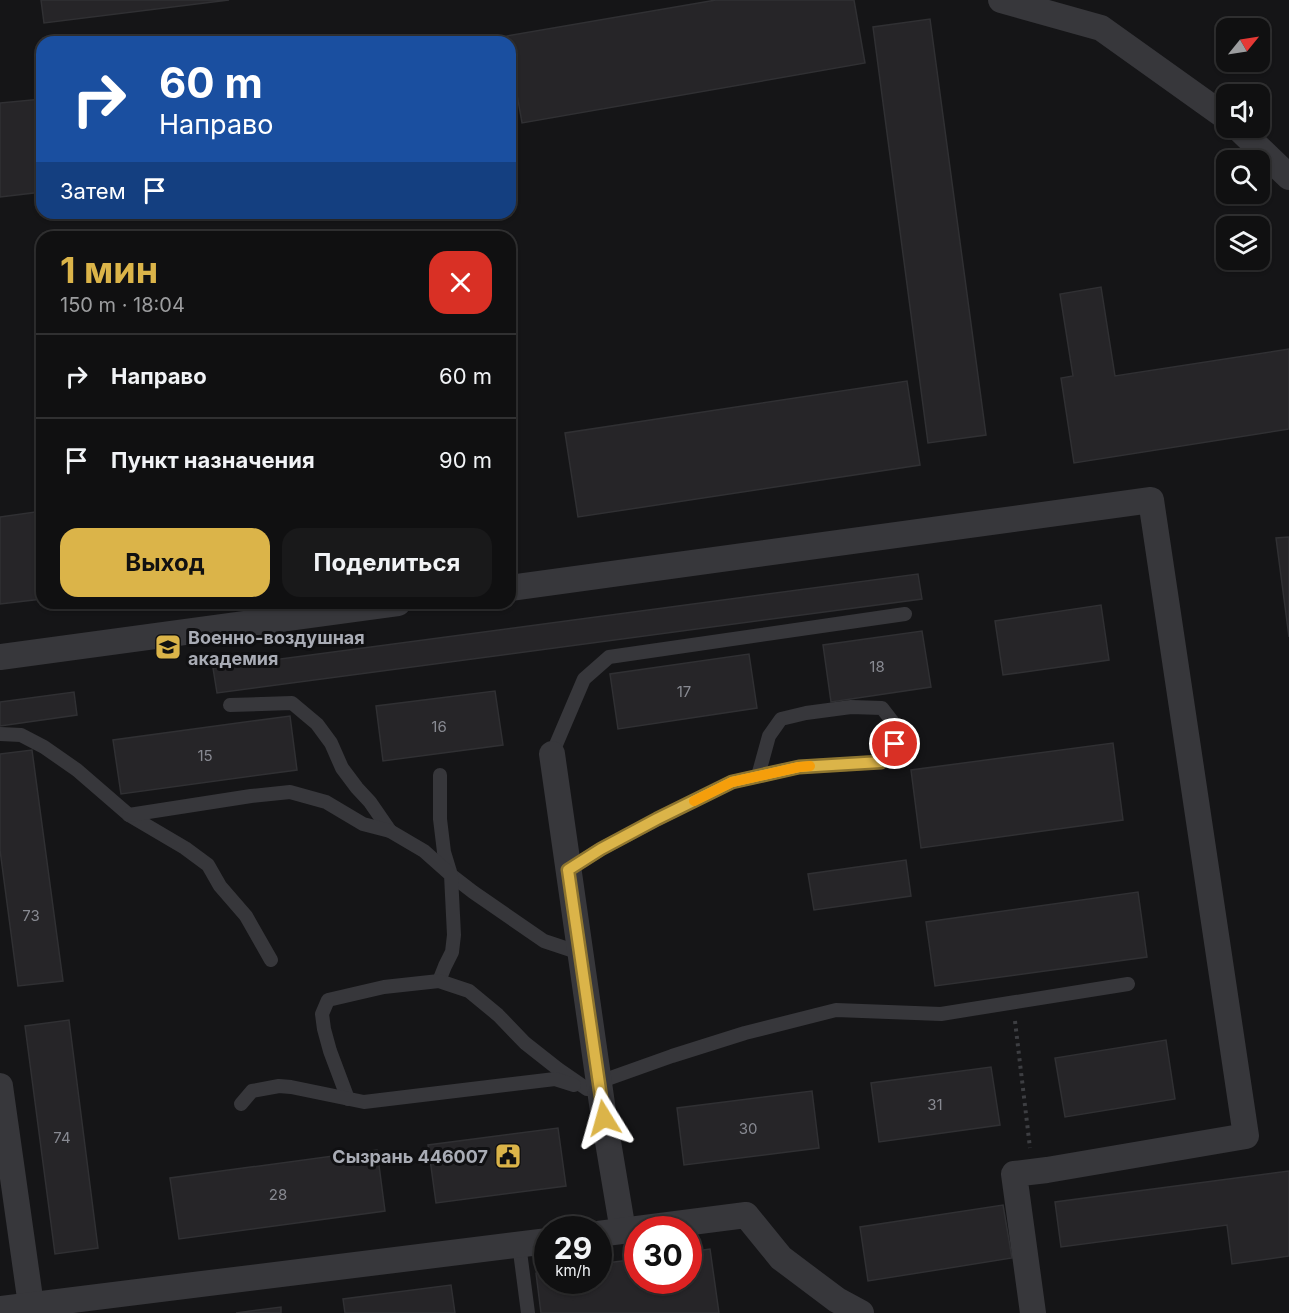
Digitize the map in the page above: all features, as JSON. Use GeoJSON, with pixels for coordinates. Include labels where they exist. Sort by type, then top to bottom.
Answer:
{"type":"FeatureCollection","features":[{"type":"Feature","properties":{"kind":"street"},"geometry":{"type":"LineString","coordinates":[[1001,0],[1101,28],[1216,110]]}},
{"type":"Feature","properties":{"kind":"street"},"geometry":{"type":"LineString","coordinates":[[1248,138],[1289,177]]}},
{"type":"Feature","properties":{"kind":"street"},"geometry":{"type":"LineString","coordinates":[[516,587],[1151,500],[1246,1136],[1014,1174],[1033,1313]]}},
{"type":"Feature","properties":{"kind":"street"},"geometry":{"type":"LineString","coordinates":[[0,657],[354,609]]}},
{"type":"Feature","properties":{"kind":"street"},"geometry":{"type":"LineString","coordinates":[[552,754],[580,953],[593,1086],[604,1118],[609,1216]]}},
{"type":"Feature","properties":{"kind":"street"},"geometry":{"type":"LineString","coordinates":[[0,1086],[31,1305]]}},
{"type":"Feature","properties":{"kind":"street"},"geometry":{"type":"LineString","coordinates":[[612,1233],[746,1215],[781,1258],[837,1300],[861,1313]]}},
{"type":"Feature","properties":{"kind":"street"},"geometry":{"type":"LineString","coordinates":[[0,1309],[534,1242]]}},
{"type":"Feature","properties":{"kind":"lane"},"geometry":{"type":"LineString","coordinates":[[552,754],[584,679],[609,657],[904,614]]}},
{"type":"Feature","properties":{"kind":"lane"},"geometry":{"type":"LineString","coordinates":[[230,705],[292,703],[317,724],[331,743],[342,768],[390,831]]}},
{"type":"Feature","properties":{"kind":"lane"},"geometry":{"type":"LineString","coordinates":[[568,870],[601,849],[732,782],[799,767],[881,762],[895,744],[892,721],[882,708],[851,707],[781,719],[769,736],[758,776]]}},
{"type":"Feature","properties":{"kind":"lane"},"geometry":{"type":"LineString","coordinates":[[0,734],[21,735],[44,747],[76,770],[129,815],[185,848],[208,865],[220,886],[246,916],[272,960]]}},
{"type":"Feature","properties":{"kind":"lane"},"geometry":{"type":"LineString","coordinates":[[439,981],[452,952],[454,935],[452,875],[444,852],[441,830],[440,775]]}},
{"type":"Feature","properties":{"kind":"lane"},"geometry":{"type":"LineString","coordinates":[[129,815],[290,792],[326,802],[363,824],[390,831],[424,851],[473,892],[544,941],[580,953]]}},
{"type":"Feature","properties":{"kind":"lane"},"geometry":{"type":"LineString","coordinates":[[348,1099],[324,1029],[322,1014],[328,1000],[384,987],[439,981],[469,991],[558,1070],[593,1086]]}},
{"type":"Feature","properties":{"kind":"lane"},"geometry":{"type":"LineString","coordinates":[[241,1104],[252,1091],[279,1086],[364,1102],[555,1080],[593,1086],[672,1056],[745,1033],[836,1010],[941,1014],[1128,984]]}},
{"type":"Feature","properties":{"kind":"lane"},"geometry":{"type":"LineString","coordinates":[[519,1244],[528,1313]]}},
{"type":"Feature","properties":{"kind":"path"},"geometry":{"type":"LineString","coordinates":[[1013,1003],[1033,1172]]}},
{"type":"Feature","properties":{"kind":"building"},"geometry":{"type":"Polygon","coordinates":[[[41,0],[229,0],[44,23],[41,0]]]}},
{"type":"Feature","properties":{"kind":"building"},"geometry":{"type":"Polygon","coordinates":[[[716,0],[854,0],[865,63],[522,123],[516,89],[516,36],[507,36],[716,0]]]}},
{"type":"Feature","properties":{"kind":"building"},"geometry":{"type":"Polygon","coordinates":[[[930,19],[986,435],[928,443],[873,27],[930,19]]]}},
{"type":"Feature","properties":{"kind":"building"},"geometry":{"type":"Polygon","coordinates":[[[36,100],[36,193],[0,197],[0,103],[36,100]]]}},
{"type":"Feature","properties":{"kind":"building"},"geometry":{"type":"Polygon","coordinates":[[[1101,287],[1115,376],[1289,349],[1289,429],[1074,463],[1061,378],[1073,376],[1060,294],[1101,287]]]}},
{"type":"Feature","properties":{"kind":"building"},"geometry":{"type":"Polygon","coordinates":[[[907,381],[920,465],[578,517],[565,433],[907,381]]]}},
{"type":"Feature","properties":{"kind":"building"},"geometry":{"type":"Polygon","coordinates":[[[36,512],[36,600],[0,604],[0,517],[36,512]]]}},
{"type":"Feature","properties":{"kind":"building"},"geometry":{"type":"Polygon","coordinates":[[[1289,537],[1289,637],[1276,538],[1289,537]]]}},
{"type":"Feature","properties":{"kind":"building"},"geometry":{"type":"Polygon","coordinates":[[[918,574],[922,599],[217,693],[213,668],[918,574]]]}},
{"type":"Feature","properties":{"kind":"building"},"geometry":{"type":"Polygon","coordinates":[[[1101,605],[1109,660],[1003,675],[995,621],[1101,605]]]}},
{"type":"Feature","properties":{"kind":"building"},"geometry":{"type":"Polygon","coordinates":[[[922,631],[931,687],[831,702],[823,645],[922,631]]]}},
{"type":"Feature","properties":{"kind":"building"},"geometry":{"type":"Polygon","coordinates":[[[749,654],[757,708],[618,729],[610,674],[749,654]]]}},
{"type":"Feature","properties":{"kind":"building"},"geometry":{"type":"Polygon","coordinates":[[[495,691],[503,745],[383,761],[376,706],[495,691]]]}},
{"type":"Feature","properties":{"kind":"building"},"geometry":{"type":"Polygon","coordinates":[[[74,692],[77,715],[0,726],[0,702],[74,692]]]}},
{"type":"Feature","properties":{"kind":"building"},"geometry":{"type":"Polygon","coordinates":[[[290,716],[297,770],[121,794],[113,740],[290,716]]]}},
{"type":"Feature","properties":{"kind":"building"},"geometry":{"type":"Polygon","coordinates":[[[1113,743],[1123,820],[921,848],[911,770],[1113,743]]]}},
{"type":"Feature","properties":{"kind":"building"},"geometry":{"type":"Polygon","coordinates":[[[32,750],[63,981],[18,986],[0,850],[0,754],[32,750]]]}},
{"type":"Feature","properties":{"kind":"building"},"geometry":{"type":"Polygon","coordinates":[[[906,860],[911,896],[814,910],[808,874],[906,860]]]}},
{"type":"Feature","properties":{"kind":"building"},"geometry":{"type":"Polygon","coordinates":[[[1138,892],[1147,957],[935,986],[926,922],[1138,892]]]}},
{"type":"Feature","properties":{"kind":"building"},"geometry":{"type":"Polygon","coordinates":[[[69,1020],[98,1248],[55,1254],[25,1026],[69,1020]]]}},
{"type":"Feature","properties":{"kind":"building"},"geometry":{"type":"Polygon","coordinates":[[[1166,1040],[1175,1099],[1065,1117],[1055,1058],[1166,1040]]]}},
{"type":"Feature","properties":{"kind":"building"},"geometry":{"type":"Polygon","coordinates":[[[991,1067],[1000,1125],[879,1142],[871,1083],[991,1067]]]}},
{"type":"Feature","properties":{"kind":"building"},"geometry":{"type":"Polygon","coordinates":[[[812,1091],[819,1148],[684,1165],[677,1108],[812,1091]]]}},
{"type":"Feature","properties":{"kind":"building"},"geometry":{"type":"Polygon","coordinates":[[[558,1128],[566,1186],[436,1203],[428,1145],[558,1128]]]}},
{"type":"Feature","properties":{"kind":"building"},"geometry":{"type":"Polygon","coordinates":[[[377,1150],[385,1211],[179,1239],[170,1178],[377,1150]]]}},
{"type":"Feature","properties":{"kind":"building"},"geometry":{"type":"Polygon","coordinates":[[[1289,1171],[1289,1256],[1232,1264],[1227,1225],[1061,1247],[1055,1202],[1289,1171]]]}},
{"type":"Feature","properties":{"kind":"building"},"geometry":{"type":"Polygon","coordinates":[[[1003,1205],[1012,1258],[868,1281],[860,1227],[1003,1205]]]}},
{"type":"Feature","properties":{"kind":"building"},"geometry":{"type":"Polygon","coordinates":[[[710,1249],[719,1313],[541,1313],[539,1294],[612,1294],[612,1262],[624,1261],[624,1294],[702,1294],[702,1250],[710,1249]]]}},
{"type":"Feature","properties":{"kind":"building"},"geometry":{"type":"Polygon","coordinates":[[[451,1285],[455,1313],[345,1313],[343,1299],[451,1285]]]}},
{"type":"Feature","properties":{"kind":"building"},"geometry":{"type":"Polygon","coordinates":[[[281,1307],[281,1313],[236,1313],[281,1307]]]}},
{"type":"Feature","properties":{"kind":"slow traffic"},"geometry":{"type":"LineString","coordinates":[[694,801],[732,782],[810,766]]}},
{"type":"Feature","properties":{"kind":"place","name":"Военно-воздушная академия"},"geometry":{"type":"Point","coordinates":[168,647]}},
{"type":"Feature","properties":{"kind":"place","name":"Сызрань 446007"},"geometry":{"type":"Point","coordinates":[508,1156]}},
{"type":"Feature","properties":{"kind":"route"},"geometry":{"type":"LineString","coordinates":[[604,1118],[568,870],[601,849],[732,782],[799,767],[881,762],[895,744]]}}]}
